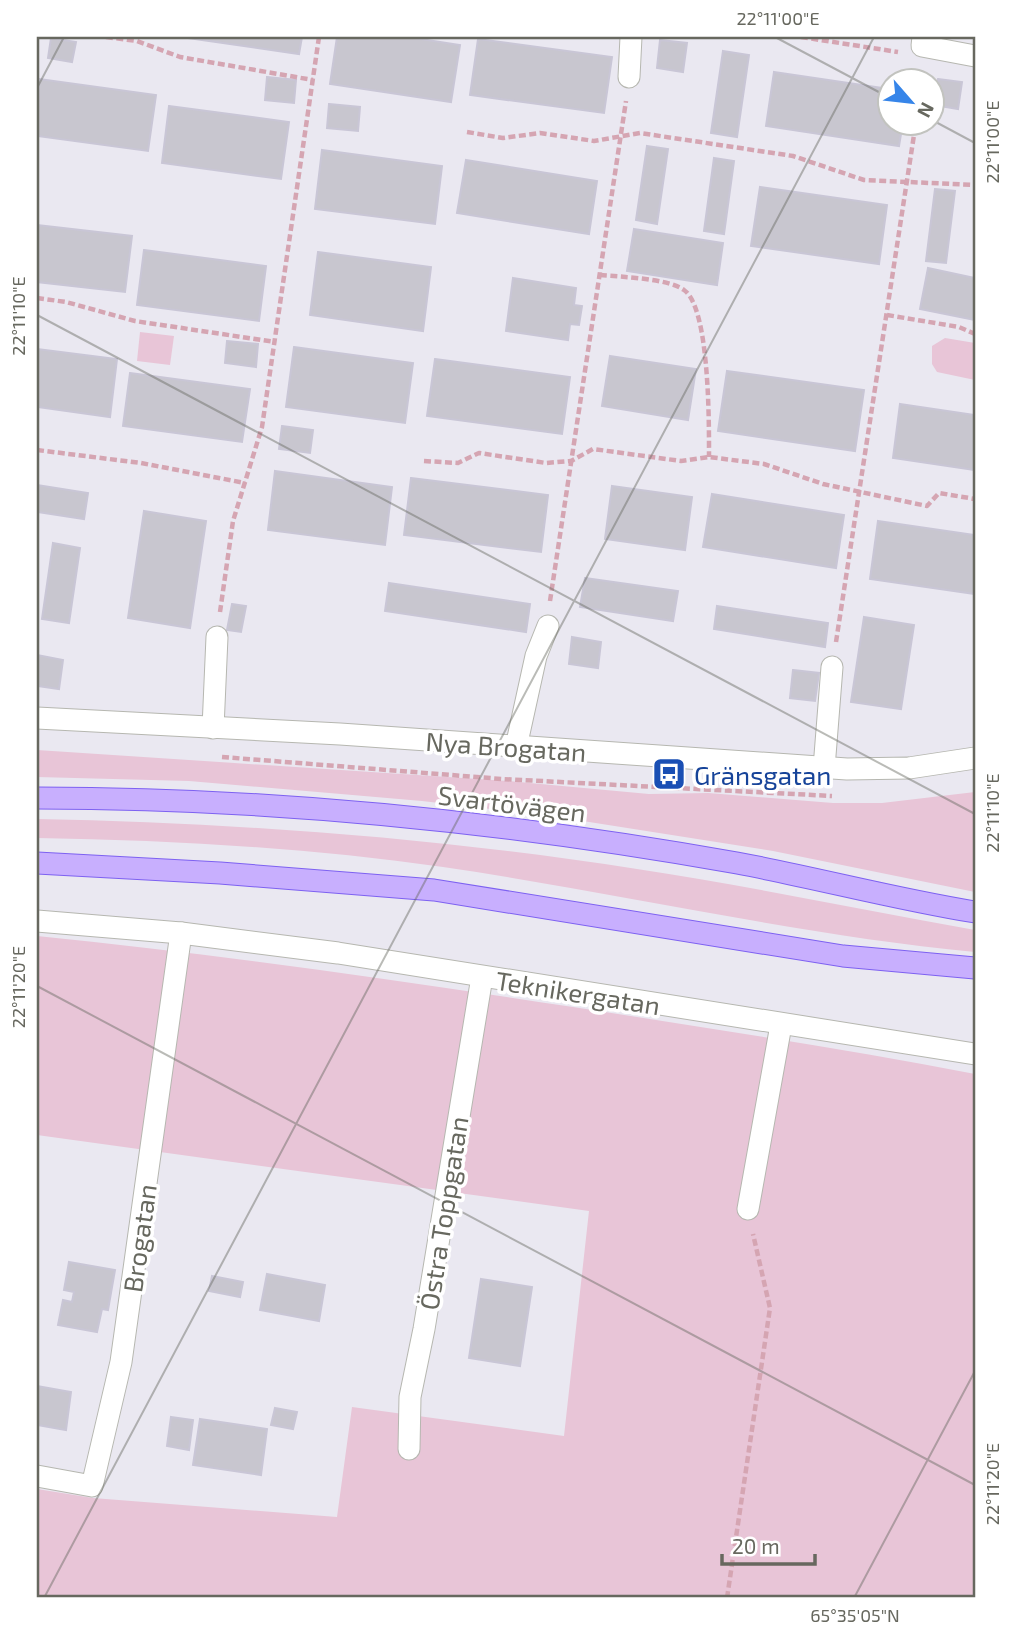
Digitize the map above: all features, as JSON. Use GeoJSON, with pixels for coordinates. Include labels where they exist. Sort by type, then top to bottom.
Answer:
{"type":"FeatureCollection","features":[{"type":"Feature","properties":{"kind":"main road","name":"Svartövägen"},"geometry":{"type":"LineString","coordinates":[[37,798],[121,798],[264,806],[420,820],[595,841],[736,863],[975,912]]}},
{"type":"Feature","properties":{"kind":"main road"},"geometry":{"type":"LineString","coordinates":[[37,863],[220,873],[434,890],[843,956],[975,968]]}},
{"type":"Feature","properties":{"kind":"street"},"geometry":{"type":"LineString","coordinates":[[629,77],[631,37]]}},
{"type":"Feature","properties":{"kind":"street"},"geometry":{"type":"LineString","coordinates":[[923,41],[975,55]]}},
{"type":"Feature","properties":{"kind":"street"},"geometry":{"type":"LineString","coordinates":[[516,747],[533,670],[548,626]]}},
{"type":"Feature","properties":{"kind":"street"},"geometry":{"type":"LineString","coordinates":[[213,728],[217,637]]}},
{"type":"Feature","properties":{"kind":"street"},"geometry":{"type":"LineString","coordinates":[[824,768],[832,667]]}},
{"type":"Feature","properties":{"kind":"street","name":"Nya Brogatan"},"geometry":{"type":"LineString","coordinates":[[37,718],[824,768],[909,768],[975,758]]}},
{"type":"Feature","properties":{"kind":"street","name":"Teknikergatan"},"geometry":{"type":"LineString","coordinates":[[37,921],[181,933],[338,953],[975,1054]]}},
{"type":"Feature","properties":{"kind":"street","name":"Brogatan"},"geometry":{"type":"LineString","coordinates":[[37,1476],[93,1486],[121,1362],[181,933]]}},
{"type":"Feature","properties":{"kind":"street","name":"Östra Toppgatan"},"geometry":{"type":"LineString","coordinates":[[409,1449],[410,1397],[424,1329],[482,976]]}},
{"type":"Feature","properties":{"kind":"street"},"geometry":{"type":"LineString","coordinates":[[748,1209],[781,1025]]}},
{"type":"Feature","properties":{"kind":"path"},"geometry":{"type":"LineString","coordinates":[[106,37],[137,41],[180,57],[313,80]]}},
{"type":"Feature","properties":{"kind":"path"},"geometry":{"type":"LineString","coordinates":[[217,637],[233,521],[262,427],[319,37]]}},
{"type":"Feature","properties":{"kind":"path"},"geometry":{"type":"LineString","coordinates":[[801,37],[902,53],[923,41]]}},
{"type":"Feature","properties":{"kind":"path"},"geometry":{"type":"LineString","coordinates":[[548,626],[629,77]]}},
{"type":"Feature","properties":{"kind":"path"},"geometry":{"type":"LineString","coordinates":[[467,132],[503,138],[540,133],[594,141],[640,133],[793,156],[864,180],[975,186]]}},
{"type":"Feature","properties":{"kind":"path"},"geometry":{"type":"LineString","coordinates":[[832,667],[914,136]]}},
{"type":"Feature","properties":{"kind":"path"},"geometry":{"type":"LineString","coordinates":[[600,275],[664,284],[680,288],[690,296],[705,348],[709,457]]}},
{"type":"Feature","properties":{"kind":"path"},"geometry":{"type":"LineString","coordinates":[[37,298],[66,302],[135,321],[275,342]]}},
{"type":"Feature","properties":{"kind":"path"},"geometry":{"type":"LineString","coordinates":[[887,315],[959,327],[975,334]]}},
{"type":"Feature","properties":{"kind":"path"},"geometry":{"type":"LineString","coordinates":[[424,461],[458,463],[479,453],[545,463],[572,461],[593,449],[681,461],[709,457],[764,464],[859,493],[927,506],[939,493],[975,499]]}},
{"type":"Feature","properties":{"kind":"path"},"geometry":{"type":"LineString","coordinates":[[37,450],[141,463],[245,483]]}},
{"type":"Feature","properties":{"kind":"path"},"geometry":{"type":"LineString","coordinates":[[215,756],[502,779],[835,796]]}},
{"type":"Feature","properties":{"kind":"path"},"geometry":{"type":"LineString","coordinates":[[726,1598],[770,1308],[748,1209]]}},
{"type":"Feature","properties":{"kind":"shaded area"},"geometry":{"type":"Polygon","coordinates":[[[140,332],[174,336],[170,365],[137,361],[140,332]]]}},
{"type":"Feature","properties":{"kind":"shaded area"},"geometry":{"type":"Polygon","coordinates":[[[945,338],[975,343],[975,380],[937,372],[932,364],[932,346],[945,338]]]}},
{"type":"Feature","properties":{"kind":"shaded area"},"geometry":{"type":"Polygon","coordinates":[[[37,750],[508,781],[649,794],[708,793],[833,803],[882,803],[975,792],[975,892],[773,851],[551,816],[422,801],[189,781],[37,777],[37,750]]]}},
{"type":"Feature","properties":{"kind":"shaded area"},"geometry":{"type":"Polygon","coordinates":[[[37,819],[263,828],[562,858],[722,883],[975,930],[975,952],[842,935],[509,877],[392,860],[240,846],[37,838],[37,819]]]}},
{"type":"Feature","properties":{"kind":"shaded area"},"geometry":{"type":"Polygon","coordinates":[[[37,936],[238,959],[439,987],[774,1039],[975,1074],[975,1598],[37,1598],[37,1489],[93,1498],[337,1517],[352,1407],[564,1436],[589,1211],[37,1135],[37,936]]]}},
{"type":"Feature","properties":{"kind":"building"},"geometry":{"type":"Polygon","coordinates":[[[181,37],[302,37],[299,54],[181,37]]]}},
{"type":"Feature","properties":{"kind":"building"},"geometry":{"type":"Polygon","coordinates":[[[337,37],[408,37],[460,45],[451,102],[330,84],[337,37]]]}},
{"type":"Feature","properties":{"kind":"building"},"geometry":{"type":"Polygon","coordinates":[[[51,38],[76,42],[72,62],[48,58],[51,38]]]}},
{"type":"Feature","properties":{"kind":"building"},"geometry":{"type":"Polygon","coordinates":[[[478,39],[612,57],[604,113],[470,95],[478,39]]]}},
{"type":"Feature","properties":{"kind":"building"},"geometry":{"type":"Polygon","coordinates":[[[660,40],[687,43],[683,72],[657,68],[660,40]]]}},
{"type":"Feature","properties":{"kind":"building"},"geometry":{"type":"Polygon","coordinates":[[[723,51],[749,55],[737,137],[711,133],[723,51]]]}},
{"type":"Feature","properties":{"kind":"building"},"geometry":{"type":"Polygon","coordinates":[[[774,72],[876,87],[876,136],[901,136],[899,146],[766,126],[774,72]]]}},
{"type":"Feature","properties":{"kind":"building"},"geometry":{"type":"Polygon","coordinates":[[[267,77],[296,80],[294,103],[265,100],[267,77]]]}},
{"type":"Feature","properties":{"kind":"building"},"geometry":{"type":"Polygon","coordinates":[[[39,79],[156,95],[148,151],[37,136],[39,79]]]}},
{"type":"Feature","properties":{"kind":"building"},"geometry":{"type":"Polygon","coordinates":[[[946,80],[962,82],[958,109],[946,107],[946,80]]]}},
{"type":"Feature","properties":{"kind":"building"},"geometry":{"type":"Polygon","coordinates":[[[329,104],[360,107],[358,131],[327,128],[329,104]]]}},
{"type":"Feature","properties":{"kind":"building"},"geometry":{"type":"Polygon","coordinates":[[[169,106],[289,122],[281,179],[162,163],[169,106]]]}},
{"type":"Feature","properties":{"kind":"building"},"geometry":{"type":"Polygon","coordinates":[[[647,146],[668,149],[657,224],[636,220],[647,146]]]}},
{"type":"Feature","properties":{"kind":"building"},"geometry":{"type":"Polygon","coordinates":[[[322,150],[442,166],[435,224],[315,209],[322,150]]]}},
{"type":"Feature","properties":{"kind":"building"},"geometry":{"type":"Polygon","coordinates":[[[714,158],[734,161],[724,234],[704,231],[714,158]]]}},
{"type":"Feature","properties":{"kind":"building"},"geometry":{"type":"Polygon","coordinates":[[[466,160],[597,181],[589,234],[457,213],[466,160]]]}},
{"type":"Feature","properties":{"kind":"building"},"geometry":{"type":"Polygon","coordinates":[[[760,187],[887,205],[879,264],[751,246],[760,187]]]}},
{"type":"Feature","properties":{"kind":"building"},"geometry":{"type":"Polygon","coordinates":[[[935,189],[955,191],[946,263],[926,261],[935,189]]]}},
{"type":"Feature","properties":{"kind":"building"},"geometry":{"type":"Polygon","coordinates":[[[37,225],[132,236],[125,292],[37,282],[37,225]]]}},
{"type":"Feature","properties":{"kind":"building"},"geometry":{"type":"Polygon","coordinates":[[[634,229],[723,243],[717,285],[627,271],[634,229]]]}},
{"type":"Feature","properties":{"kind":"building"},"geometry":{"type":"Polygon","coordinates":[[[144,250],[266,266],[259,321],[137,305],[144,250]]]}},
{"type":"Feature","properties":{"kind":"building"},"geometry":{"type":"Polygon","coordinates":[[[318,252],[431,267],[423,331],[310,315],[318,252]]]}},
{"type":"Feature","properties":{"kind":"building"},"geometry":{"type":"Polygon","coordinates":[[[928,268],[975,278],[975,320],[920,309],[928,268]]]}},
{"type":"Feature","properties":{"kind":"building"},"geometry":{"type":"Polygon","coordinates":[[[513,278],[576,288],[574,305],[582,306],[579,325],[570,324],[568,340],[506,331],[513,278]]]}},
{"type":"Feature","properties":{"kind":"building"},"geometry":{"type":"Polygon","coordinates":[[[227,341],[258,344],[256,367],[225,363],[227,341]]]}},
{"type":"Feature","properties":{"kind":"building"},"geometry":{"type":"Polygon","coordinates":[[[294,347],[413,363],[405,423],[286,407],[294,347]]]}},
{"type":"Feature","properties":{"kind":"building"},"geometry":{"type":"Polygon","coordinates":[[[37,349],[117,359],[110,417],[37,407],[37,349]]]}},
{"type":"Feature","properties":{"kind":"building"},"geometry":{"type":"Polygon","coordinates":[[[610,356],[696,369],[688,420],[602,406],[610,356]]]}},
{"type":"Feature","properties":{"kind":"building"},"geometry":{"type":"Polygon","coordinates":[[[435,359],[570,377],[562,434],[427,416],[435,359]]]}},
{"type":"Feature","properties":{"kind":"building"},"geometry":{"type":"Polygon","coordinates":[[[727,371],[864,390],[855,451],[718,431],[727,371]]]}},
{"type":"Feature","properties":{"kind":"building"},"geometry":{"type":"Polygon","coordinates":[[[130,373],[250,389],[242,442],[123,426],[130,373]]]}},
{"type":"Feature","properties":{"kind":"building"},"geometry":{"type":"Polygon","coordinates":[[[900,404],[975,415],[975,470],[893,458],[900,404]]]}},
{"type":"Feature","properties":{"kind":"building"},"geometry":{"type":"Polygon","coordinates":[[[282,426],[313,430],[310,453],[279,449],[282,426]]]}},
{"type":"Feature","properties":{"kind":"building"},"geometry":{"type":"Polygon","coordinates":[[[275,471],[392,487],[385,545],[268,530],[275,471]]]}},
{"type":"Feature","properties":{"kind":"building"},"geometry":{"type":"Polygon","coordinates":[[[411,478],[548,495],[541,552],[404,535],[411,478]]]}},
{"type":"Feature","properties":{"kind":"building"},"geometry":{"type":"Polygon","coordinates":[[[37,485],[88,493],[84,519],[37,512],[37,485]]]}},
{"type":"Feature","properties":{"kind":"building"},"geometry":{"type":"Polygon","coordinates":[[[612,486],[692,497],[685,550],[605,539],[612,486]]]}},
{"type":"Feature","properties":{"kind":"building"},"geometry":{"type":"Polygon","coordinates":[[[712,494],[844,515],[836,568],[703,547],[712,494]]]}},
{"type":"Feature","properties":{"kind":"building"},"geometry":{"type":"Polygon","coordinates":[[[144,511],[206,521],[190,628],[128,618],[144,511]]]}},
{"type":"Feature","properties":{"kind":"building"},"geometry":{"type":"Polygon","coordinates":[[[878,521],[975,535],[975,594],[870,579],[878,521]]]}},
{"type":"Feature","properties":{"kind":"building"},"geometry":{"type":"Polygon","coordinates":[[[53,543],[80,548],[69,623],[42,619],[53,543]]]}},
{"type":"Feature","properties":{"kind":"building"},"geometry":{"type":"Polygon","coordinates":[[[585,578],[678,591],[673,621],[580,607],[585,578]]]}},
{"type":"Feature","properties":{"kind":"building"},"geometry":{"type":"Polygon","coordinates":[[[389,583],[530,604],[526,632],[385,611],[389,583]]]}},
{"type":"Feature","properties":{"kind":"building"},"geometry":{"type":"Polygon","coordinates":[[[232,604],[246,606],[241,632],[227,630],[232,604]]]}},
{"type":"Feature","properties":{"kind":"building"},"geometry":{"type":"Polygon","coordinates":[[[717,606],[828,623],[825,647],[714,629],[717,606]]]}},
{"type":"Feature","properties":{"kind":"building"},"geometry":{"type":"Polygon","coordinates":[[[864,617],[914,625],[901,709],[851,702],[864,617]]]}},
{"type":"Feature","properties":{"kind":"building"},"geometry":{"type":"Polygon","coordinates":[[[572,637],[601,642],[598,668],[569,664],[572,637]]]}},
{"type":"Feature","properties":{"kind":"building"},"geometry":{"type":"Polygon","coordinates":[[[37,655],[63,660],[59,689],[37,686],[37,655]]]}},
{"type":"Feature","properties":{"kind":"building"},"geometry":{"type":"Polygon","coordinates":[[[793,670],[819,673],[815,701],[790,698],[793,670]]]}},
{"type":"Feature","properties":{"kind":"building"},"geometry":{"type":"Polygon","coordinates":[[[69,1262],[115,1270],[108,1310],[102,1309],[97,1332],[58,1325],[63,1300],[72,1302],[74,1292],[64,1290],[69,1262]]]}},
{"type":"Feature","properties":{"kind":"building"},"geometry":{"type":"Polygon","coordinates":[[[267,1274],[325,1285],[319,1321],[260,1310],[267,1274]]]}},
{"type":"Feature","properties":{"kind":"building"},"geometry":{"type":"Polygon","coordinates":[[[212,1276],[243,1282],[240,1297],[209,1291],[212,1276]]]}},
{"type":"Feature","properties":{"kind":"building"},"geometry":{"type":"Polygon","coordinates":[[[481,1279],[532,1287],[520,1366],[469,1358],[481,1279]]]}},
{"type":"Feature","properties":{"kind":"building"},"geometry":{"type":"Polygon","coordinates":[[[37,1386],[71,1392],[66,1430],[37,1425],[37,1386]]]}},
{"type":"Feature","properties":{"kind":"building"},"geometry":{"type":"Polygon","coordinates":[[[275,1408],[297,1412],[293,1429],[271,1425],[275,1408]]]}},
{"type":"Feature","properties":{"kind":"building"},"geometry":{"type":"Polygon","coordinates":[[[171,1417],[193,1420],[189,1450],[167,1446],[171,1417]]]}},
{"type":"Feature","properties":{"kind":"building"},"geometry":{"type":"Polygon","coordinates":[[[200,1419],[267,1429],[261,1475],[193,1465],[200,1419]]]}},
{"type":"Feature","properties":{"kind":"place","name":"Gränsgatan"},"geometry":{"type":"Point","coordinates":[669,774]}}]}
